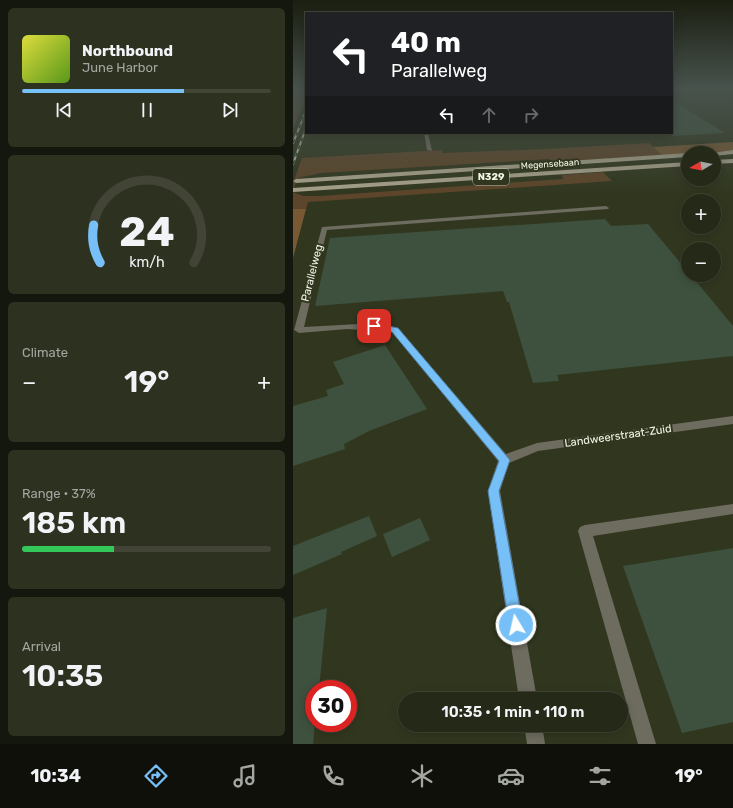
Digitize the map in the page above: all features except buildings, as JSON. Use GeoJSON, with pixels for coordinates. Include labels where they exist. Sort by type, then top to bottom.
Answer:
{"type":"FeatureCollection","features":[{"type":"Feature","properties":{"kind":"main road"},"geometry":{"type":"LineString","coordinates":[[721,153],[733,152]]}},
{"type":"Feature","properties":{"kind":"main road","name":"Megensebaan"},"geometry":{"type":"LineString","coordinates":[[296,181],[681,155]]}},
{"type":"Feature","properties":{"kind":"main road"},"geometry":{"type":"LineString","coordinates":[[721,162],[733,161]]}},
{"type":"Feature","properties":{"kind":"main road","name":"Megensebaan"},"geometry":{"type":"LineString","coordinates":[[293,190],[681,164]]}},
{"type":"Feature","properties":{"kind":"street"},"geometry":{"type":"LineString","coordinates":[[426,134],[430,150]]}},
{"type":"Feature","properties":{"kind":"street","name":"Parallelweg"},"geometry":{"type":"LineString","coordinates":[[504,460],[395,330],[374,326],[334,326],[299,330],[324,228],[606,208]]}},
{"type":"Feature","properties":{"kind":"street","name":"Landweerstraat-Zuid"},"geometry":{"type":"LineString","coordinates":[[504,460],[537,447],[732,422]]}},
{"type":"Feature","properties":{"kind":"street"},"geometry":{"type":"LineString","coordinates":[[504,460],[494,491],[527,692]]}},
{"type":"Feature","properties":{"kind":"street"},"geometry":{"type":"LineString","coordinates":[[647,744],[585,531],[733,509]]}},
{"type":"Feature","properties":{"kind":"street"},"geometry":{"type":"LineString","coordinates":[[534,732],[536,744]]}},
{"type":"Feature","properties":{"kind":"shaded area"},"geometry":{"type":"Polygon","coordinates":[[[733,142],[733,151],[721,152],[721,146],[681,146],[681,155],[663,156],[653,147],[733,142]]]}},
{"type":"Feature","properties":{"kind":"shaded area"},"geometry":{"type":"Polygon","coordinates":[[[649,143],[663,156],[553,162],[549,159],[321,173],[298,178],[293,190],[293,183],[302,158],[442,150],[442,153],[649,143]]]}},
{"type":"Feature","properties":{"kind":"shaded area"},"geometry":{"type":"Polygon","coordinates":[[[603,172],[612,181],[308,202],[306,209],[293,209],[293,192],[303,196],[320,196],[563,179],[562,175],[603,172]]]}},
{"type":"Feature","properties":{"kind":"shaded area"},"geometry":{"type":"Polygon","coordinates":[[[293,209],[306,209],[293,258],[293,209]]]}},
{"type":"Feature","properties":{"kind":"railway"},"geometry":{"type":"LineString","coordinates":[[293,143],[301,124]]}},
{"type":"Feature","properties":{"kind":"railway"},"geometry":{"type":"LineString","coordinates":[[293,164],[305,131]]}},
{"type":"Feature","properties":{"kind":"route"},"geometry":{"type":"LineString","coordinates":[[374,326],[395,330],[504,460],[494,491],[516,625]]}}]}
